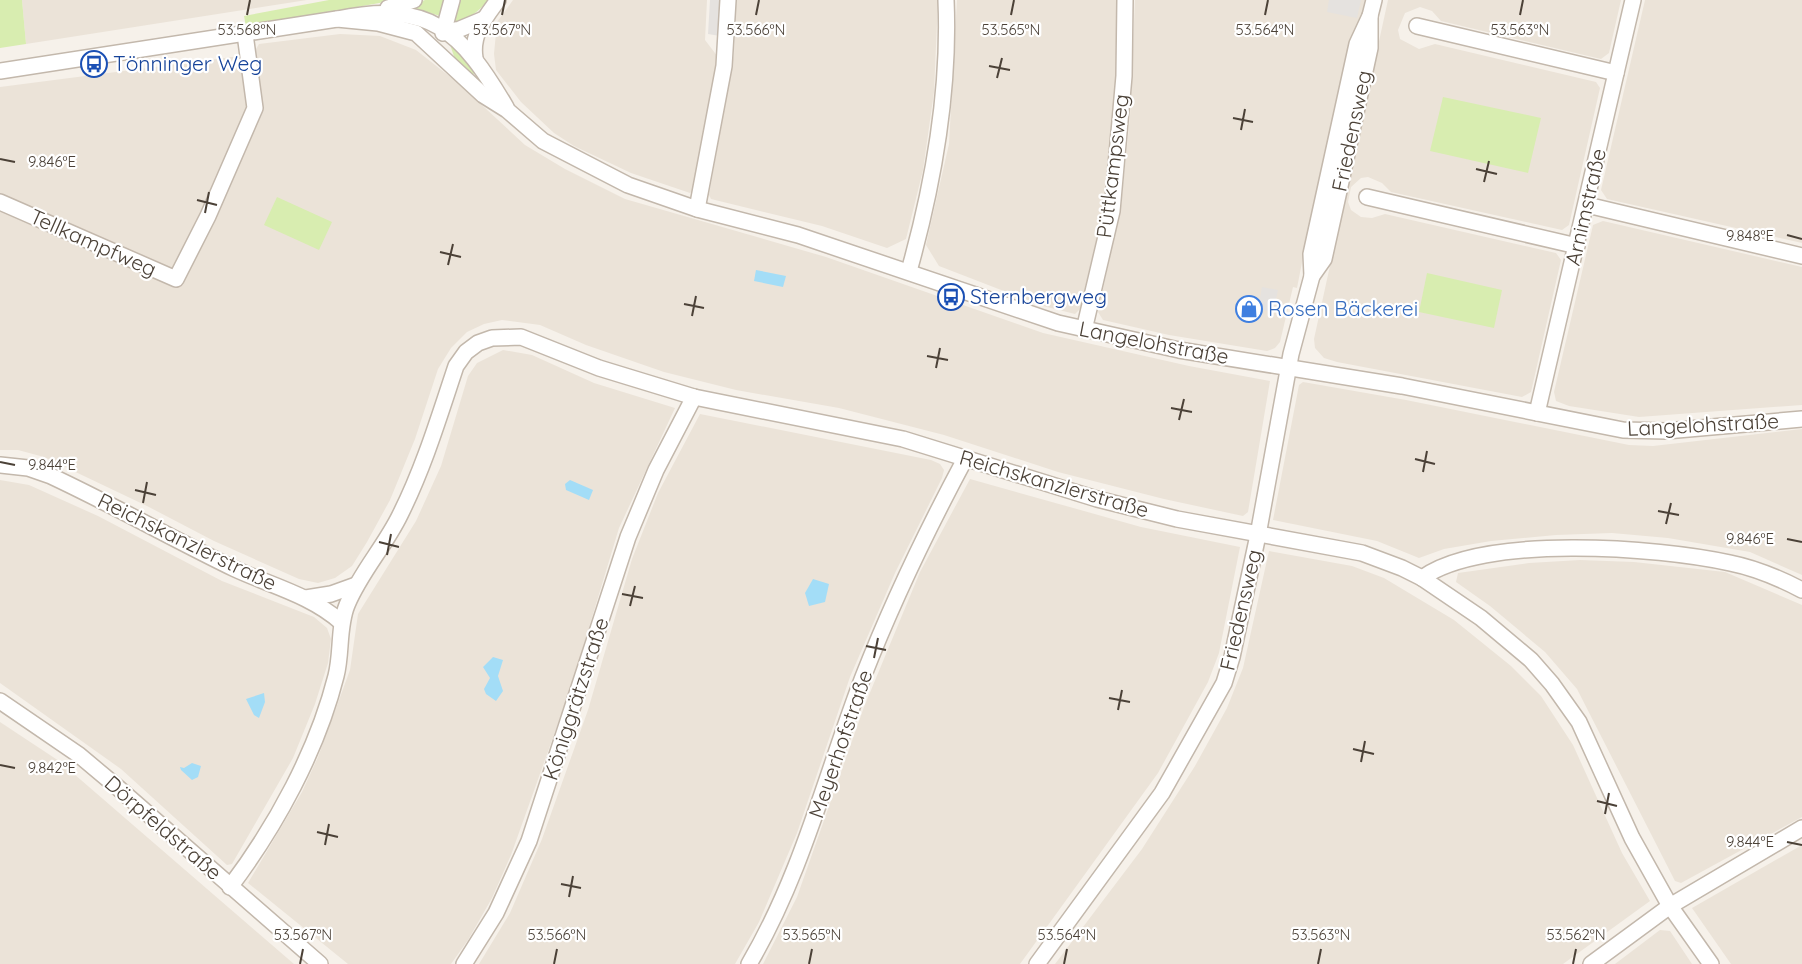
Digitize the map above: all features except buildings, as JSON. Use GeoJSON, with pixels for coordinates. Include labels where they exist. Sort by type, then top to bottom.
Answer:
{"type":"FeatureCollection","features":[{"type":"Feature","properties":{"kind":"street"},"geometry":{"type":"LineString","coordinates":[[380,10],[414,0]]}},
{"type":"Feature","properties":{"kind":"street"},"geometry":{"type":"LineString","coordinates":[[445,57],[446,30],[452,0]]}},
{"type":"Feature","properties":{"kind":"street"},"geometry":{"type":"LineString","coordinates":[[475,58],[475,39],[484,19],[498,0]]}},
{"type":"Feature","properties":{"kind":"street"},"geometry":{"type":"LineString","coordinates":[[697,209],[724,66],[728,0]]}},
{"type":"Feature","properties":{"kind":"street"},"geometry":{"type":"LineString","coordinates":[[909,271],[937,152],[945,85],[946,0]]}},
{"type":"Feature","properties":{"kind":"street","name":"Püttkampsweg"},"geometry":{"type":"LineString","coordinates":[[1084,330],[1112,212],[1124,76],[1125,0]]}},
{"type":"Feature","properties":{"kind":"street","name":"Friedensweg"},"geometry":{"type":"LineString","coordinates":[[1037,964],[1162,793],[1211,709],[1232,657],[1258,535],[1289,367],[1312,276],[1321,265],[1327,247],[1370,48],[1370,16],[1374,0]]}},
{"type":"Feature","properties":{"kind":"street","name":"Arnimstraße"},"geometry":{"type":"LineString","coordinates":[[1537,413],[1633,0]]}},
{"type":"Feature","properties":{"kind":"street","name":"Langelohstraße"},"geometry":{"type":"LineString","coordinates":[[0,71],[337,20],[380,10],[411,14],[446,30],[475,58],[507,110]]}},
{"type":"Feature","properties":{"kind":"street"},"geometry":{"type":"LineString","coordinates":[[416,33],[446,30],[484,19]]}},
{"type":"Feature","properties":{"kind":"street","name":"Langelohstraße"},"geometry":{"type":"LineString","coordinates":[[337,20],[378,23],[416,33],[445,57],[483,95],[507,110],[543,141],[582,163],[647,193],[697,209],[798,235],[1084,330],[1179,350],[1402,386],[1602,427],[1645,432],[1802,419]]}},
{"type":"Feature","properties":{"kind":"street"},"geometry":{"type":"LineString","coordinates":[[1417,26],[1616,73]]}},
{"type":"Feature","properties":{"kind":"street","name":"Tellkampfweg"},"geometry":{"type":"LineString","coordinates":[[0,202],[176,279],[208,216],[255,108],[245,34]]}},
{"type":"Feature","properties":{"kind":"street"},"geometry":{"type":"LineString","coordinates":[[1366,197],[1577,246]]}},
{"type":"Feature","properties":{"kind":"street"},"geometry":{"type":"LineString","coordinates":[[1587,205],[1802,256]]}},
{"type":"Feature","properties":{"kind":"street","name":"Reichskanzlerstraße"},"geometry":{"type":"LineString","coordinates":[[0,465],[28,468],[51,476],[236,570],[306,598],[326,609],[341,622],[356,585],[399,518],[420,474],[456,366],[466,352],[478,344],[492,338],[520,337],[610,371],[694,397],[881,433],[1108,502],[1258,535],[1362,553],[1422,578],[1481,618],[1531,660],[1565,702],[1584,732],[1632,838],[1670,906],[1711,964]]}},
{"type":"Feature","properties":{"kind":"street","name":"Königgrätzstraße"},"geometry":{"type":"LineString","coordinates":[[464,964],[496,913],[529,841],[628,537],[656,470],[694,397]]}},
{"type":"Feature","properties":{"kind":"street","name":"Meyerhofstraße"},"geometry":{"type":"LineString","coordinates":[[749,964],[796,867],[863,678],[904,581],[965,459]]}},
{"type":"Feature","properties":{"kind":"street"},"geometry":{"type":"LineString","coordinates":[[1422,578],[1453,561],[1529,551],[1605,548],[1678,554],[1731,563],[1763,572],[1802,590]]}},
{"type":"Feature","properties":{"kind":"street"},"geometry":{"type":"LineString","coordinates":[[306,598],[332,594],[356,585]]}},
{"type":"Feature","properties":{"kind":"street"},"geometry":{"type":"LineString","coordinates":[[230,887],[284,803],[307,754],[336,678],[342,644],[341,622]]}},
{"type":"Feature","properties":{"kind":"street","name":"Dörpfeldstraße"},"geometry":{"type":"LineString","coordinates":[[0,701],[109,780],[321,964]]}},
{"type":"Feature","properties":{"kind":"street"},"geometry":{"type":"LineString","coordinates":[[1591,964],[1670,906],[1802,828]]}},
{"type":"Feature","properties":{"kind":"shaded area"},"geometry":{"type":"Polygon","coordinates":[[[22,0],[307,0],[26,44],[22,0]]]}},
{"type":"Feature","properties":{"kind":"shaded area"},"geometry":{"type":"Polygon","coordinates":[[[513,0],[707,0],[705,40],[718,57],[709,121],[694,191],[690,193],[631,173],[574,146],[554,133],[521,102],[496,70],[494,54],[497,22],[513,0]]]}},
{"type":"Feature","properties":{"kind":"shaded area"},"geometry":{"type":"Polygon","coordinates":[[[710,0],[723,0],[720,36],[708,34],[710,0]]]}},
{"type":"Feature","properties":{"kind":"shaded area"},"geometry":{"type":"Polygon","coordinates":[[[736,0],[938,0],[934,92],[923,170],[906,239],[887,248],[822,226],[711,199],[709,195],[734,54],[736,0]]]}},
{"type":"Feature","properties":{"kind":"shaded area"},"geometry":{"type":"Polygon","coordinates":[[[957,0],[1118,0],[1117,70],[1105,204],[1080,309],[1075,314],[1043,306],[939,266],[926,245],[949,144],[957,0]]]}},
{"type":"Feature","properties":{"kind":"shaded area"},"geometry":{"type":"Polygon","coordinates":[[[1135,0],[1365,0],[1328,158],[1313,206],[1297,288],[1293,287],[1280,342],[1275,348],[1267,351],[1169,335],[1103,320],[1098,312],[1121,206],[1130,116],[1135,0]]]}},
{"type":"Feature","properties":{"kind":"shaded area"},"geometry":{"type":"Polygon","coordinates":[[[1329,0],[1361,0],[1357,18],[1327,12],[1329,0]]]}},
{"type":"Feature","properties":{"kind":"shaded area"},"geometry":{"type":"Polygon","coordinates":[[[1388,0],[1621,0],[1609,53],[1601,59],[1441,21],[1432,11],[1420,7],[1405,13],[1398,30],[1400,39],[1419,49],[1435,44],[1596,82],[1600,88],[1569,225],[1562,230],[1391,192],[1382,183],[1368,177],[1361,178],[1351,187],[1348,202],[1351,210],[1361,217],[1372,218],[1385,214],[1556,253],[1561,260],[1531,392],[1522,397],[1337,362],[1324,358],[1315,348],[1314,339],[1388,0]]]}},
{"type":"Feature","properties":{"kind":"shaded area"},"geometry":{"type":"Polygon","coordinates":[[[1645,0],[1802,0],[1802,243],[1607,199],[1601,190],[1645,0]]]}},
{"type":"Feature","properties":{"kind":"shaded area"},"geometry":{"type":"Polygon","coordinates":[[[340,34],[380,36],[416,50],[458,83],[525,145],[565,169],[625,199],[826,257],[1043,333],[1189,366],[1270,381],[1248,512],[1243,516],[1164,499],[1058,472],[944,435],[839,408],[736,390],[664,372],[586,345],[540,325],[502,320],[484,324],[467,332],[451,348],[438,369],[415,439],[390,500],[367,542],[352,566],[335,578],[318,583],[299,579],[214,541],[44,457],[18,450],[0,450],[0,87],[240,56],[256,49],[259,44],[340,34]]]}},
{"type":"Feature","properties":{"kind":"shaded area"},"geometry":{"type":"Polygon","coordinates":[[[1603,221],[1802,267],[1802,405],[1639,417],[1569,406],[1556,401],[1554,392],[1593,225],[1603,221]]]}},
{"type":"Feature","properties":{"kind":"shaded area"},"geometry":{"type":"Polygon","coordinates":[[[1262,287],[1278,290],[1273,312],[1258,309],[1262,287]]]}},
{"type":"Feature","properties":{"kind":"shaded area"},"geometry":{"type":"Polygon","coordinates":[[[503,350],[532,355],[594,383],[675,408],[619,528],[571,687],[511,855],[492,898],[468,940],[451,964],[348,964],[248,883],[302,792],[318,757],[350,670],[358,614],[416,521],[441,466],[468,376],[477,363],[503,350]]]}},
{"type":"Feature","properties":{"kind":"shaded area"},"geometry":{"type":"Polygon","coordinates":[[[1303,382],[1406,400],[1629,445],[1653,446],[1802,429],[1802,575],[1750,552],[1668,538],[1612,533],[1556,535],[1491,541],[1444,549],[1419,558],[1377,541],[1273,520],[1299,385],[1303,382]]]}},
{"type":"Feature","properties":{"kind":"shaded area"},"geometry":{"type":"Polygon","coordinates":[[[700,414],[931,460],[940,464],[944,470],[895,573],[850,677],[797,833],[759,922],[735,964],[479,964],[510,913],[542,839],[588,710],[632,559],[658,493],[700,414]]]}},
{"type":"Feature","properties":{"kind":"shaded area"},"geometry":{"type":"Polygon","coordinates":[[[970,479],[1141,527],[1240,547],[1219,653],[1208,682],[1158,773],[1020,964],[763,964],[797,897],[864,707],[920,572],[970,479]]]}},
{"type":"Feature","properties":{"kind":"shaded area"},"geometry":{"type":"Polygon","coordinates":[[[0,480],[29,485],[98,516],[222,581],[314,617],[327,628],[331,639],[328,663],[315,704],[293,758],[232,864],[227,865],[121,769],[0,683],[0,480]]]}},
{"type":"Feature","properties":{"kind":"shaded area"},"geometry":{"type":"Polygon","coordinates":[[[1269,551],[1352,566],[1384,578],[1454,620],[1511,666],[1541,696],[1573,745],[1622,853],[1650,901],[1563,964],[1055,964],[1142,849],[1195,766],[1227,708],[1243,668],[1269,551]]]}},
{"type":"Feature","properties":{"kind":"shaded area"},"geometry":{"type":"Polygon","coordinates":[[[1580,560],[1634,562],[1725,572],[1802,605],[1802,817],[1681,883],[1675,881],[1577,689],[1545,652],[1490,606],[1456,582],[1458,573],[1529,563],[1580,560]]]}},
{"type":"Feature","properties":{"kind":"shaded area"},"geometry":{"type":"Polygon","coordinates":[[[0,722],[59,761],[294,964],[0,964],[0,722]]]}},
{"type":"Feature","properties":{"kind":"shaded area"},"geometry":{"type":"Polygon","coordinates":[[[1802,845],[1802,964],[1731,964],[1692,908],[1802,845]]]}},
{"type":"Feature","properties":{"kind":"shaded area"},"geometry":{"type":"Polygon","coordinates":[[[1660,930],[1670,931],[1692,964],[1615,964],[1660,930]]]}},
{"type":"Feature","properties":{"kind":"green space"},"geometry":{"type":"Polygon","coordinates":[[[0,0],[22,0],[26,44],[0,48],[0,0]]]}},
{"type":"Feature","properties":{"kind":"green space"},"geometry":{"type":"Polygon","coordinates":[[[329,0],[396,0],[246,27],[244,16],[329,0]]]}},
{"type":"Feature","properties":{"kind":"green space"},"geometry":{"type":"Polygon","coordinates":[[[425,0],[446,0],[440,16],[414,8],[413,5],[425,0]]]}},
{"type":"Feature","properties":{"kind":"green space"},"geometry":{"type":"Polygon","coordinates":[[[458,0],[488,0],[471,15],[451,24],[458,0]]]}},
{"type":"Feature","properties":{"kind":"green space"},"geometry":{"type":"Polygon","coordinates":[[[449,42],[478,70],[472,75],[455,59],[449,42]]]}},
{"type":"Feature","properties":{"kind":"green space"},"geometry":{"type":"Polygon","coordinates":[[[1443,97],[1541,118],[1528,173],[1430,151],[1443,97]]]}},
{"type":"Feature","properties":{"kind":"green space"},"geometry":{"type":"Polygon","coordinates":[[[277,197],[332,222],[319,250],[264,225],[277,197]]]}},
{"type":"Feature","properties":{"kind":"green space"},"geometry":{"type":"Polygon","coordinates":[[[1427,273],[1502,290],[1494,328],[1419,312],[1427,273]]]}},
{"type":"Feature","properties":{"kind":"water"},"geometry":{"type":"Polygon","coordinates":[[[756,270],[786,276],[783,287],[754,281],[756,270]]]}},
{"type":"Feature","properties":{"kind":"water"},"geometry":{"type":"Polygon","coordinates":[[[570,480],[593,490],[589,500],[566,490],[565,484],[570,480]]]}},
{"type":"Feature","properties":{"kind":"water"},"geometry":{"type":"Polygon","coordinates":[[[813,579],[829,584],[825,602],[809,606],[805,593],[813,579]]]}},
{"type":"Feature","properties":{"kind":"water"},"geometry":{"type":"Polygon","coordinates":[[[493,657],[503,660],[498,676],[503,691],[496,701],[486,694],[484,689],[490,678],[483,667],[493,657]]]}},
{"type":"Feature","properties":{"kind":"water"},"geometry":{"type":"Polygon","coordinates":[[[264,693],[265,702],[259,718],[254,715],[246,699],[264,693]]]}},
{"type":"Feature","properties":{"kind":"water"},"geometry":{"type":"Polygon","coordinates":[[[192,763],[201,766],[198,777],[192,780],[180,767],[184,768],[192,763]]]}},
{"type":"Feature","properties":{"kind":"place","name":"Tönninger Weg"},"geometry":{"type":"Point","coordinates":[94,64]}},
{"type":"Feature","properties":{"kind":"place","name":"Sternbergweg"},"geometry":{"type":"Point","coordinates":[951,297]}},
{"type":"Feature","properties":{"kind":"place","name":"Rosen Bäckerei"},"geometry":{"type":"Point","coordinates":[1249,309]}}]}
